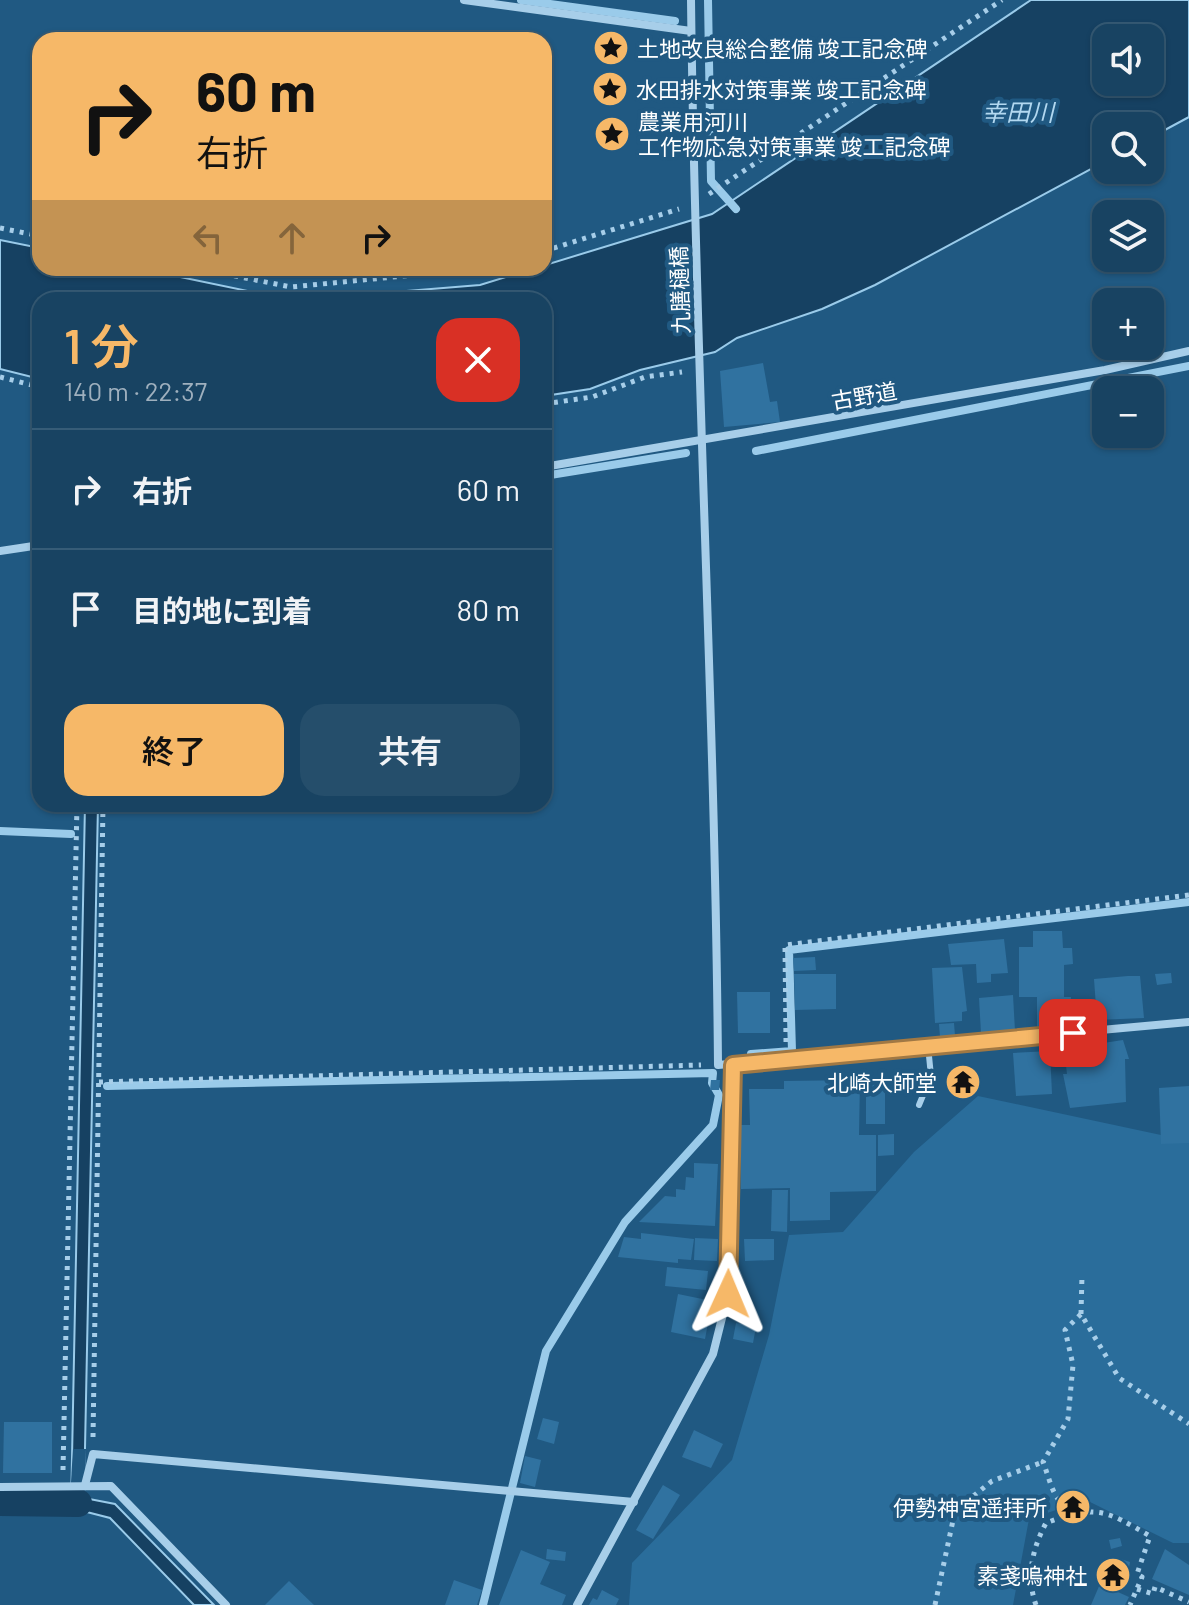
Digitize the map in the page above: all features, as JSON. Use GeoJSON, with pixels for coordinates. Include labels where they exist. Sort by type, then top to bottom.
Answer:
{"type":"FeatureCollection","features":[{"type":"Feature","properties":{"kind":"street"},"geometry":{"type":"LineString","coordinates":[[464,0],[691,31]]}},
{"type":"Feature","properties":{"kind":"street","name":"九膳樋橋"},"geometry":{"type":"LineString","coordinates":[[691,0],[694,204],[716,839],[718,1065]]}},
{"type":"Feature","properties":{"kind":"street","name":"古野道"},"geometry":{"type":"LineString","coordinates":[[552,466],[1105,370],[1189,351]]}},
{"type":"Feature","properties":{"kind":"street"},"geometry":{"type":"LineString","coordinates":[[0,551],[32,546]]}},
{"type":"Feature","properties":{"kind":"street"},"geometry":{"type":"LineString","coordinates":[[718,1065],[1189,1022]]}},
{"type":"Feature","properties":{"kind":"street"},"geometry":{"type":"LineString","coordinates":[[577,1605],[713,1354],[728,1294],[733,1065]]}},
{"type":"Feature","properties":{"kind":"street"},"geometry":{"type":"LineString","coordinates":[[85,1485],[93,1454],[634,1502]]}},
{"type":"Feature","properties":{"kind":"street"},"geometry":{"type":"LineString","coordinates":[[0,1487],[111,1486],[226,1605]]}},
{"type":"Feature","properties":{"kind":"lane"},"geometry":{"type":"LineString","coordinates":[[919,1105],[931,1076],[928,1046]]}},
{"type":"Feature","properties":{"kind":"path"},"geometry":{"type":"LineString","coordinates":[[734,178],[1002,0]]}},
{"type":"Feature","properties":{"kind":"path"},"geometry":{"type":"LineString","coordinates":[[552,248],[694,204]]}},
{"type":"Feature","properties":{"kind":"path"},"geometry":{"type":"LineString","coordinates":[[0,228],[32,234]]}},
{"type":"Feature","properties":{"kind":"path"},"geometry":{"type":"LineString","coordinates":[[235,276],[291,287],[404,276]]}},
{"type":"Feature","properties":{"kind":"path"},"geometry":{"type":"LineString","coordinates":[[552,403],[592,397],[663,374]]}},
{"type":"Feature","properties":{"kind":"path"},"geometry":{"type":"LineString","coordinates":[[0,377],[32,385]]}},
{"type":"Feature","properties":{"kind":"path"},"geometry":{"type":"LineString","coordinates":[[64,1452],[77,812]]}},
{"type":"Feature","properties":{"kind":"path"},"geometry":{"type":"LineString","coordinates":[[93,1454],[103,812]]}},
{"type":"Feature","properties":{"kind":"path"},"geometry":{"type":"LineString","coordinates":[[786,1059],[785,945],[1189,895]]}},
{"type":"Feature","properties":{"kind":"path"},"geometry":{"type":"LineString","coordinates":[[99,1082],[718,1065]]}},
{"type":"Feature","properties":{"kind":"path"},"geometry":{"type":"LineString","coordinates":[[1082,1275],[1081,1314],[1119,1378],[1189,1424]]}},
{"type":"Feature","properties":{"kind":"path"},"geometry":{"type":"LineString","coordinates":[[935,1605],[955,1511],[992,1481],[1043,1462],[1068,1419],[1073,1365],[1065,1330],[1081,1314]]}},
{"type":"Feature","properties":{"kind":"path"},"geometry":{"type":"LineString","coordinates":[[1043,1462],[1056,1498],[1064,1508],[1075,1512],[1108,1512],[1150,1536],[1137,1574],[1142,1577],[1130,1605]]}},
{"type":"Feature","properties":{"kind":"path"},"geometry":{"type":"LineString","coordinates":[[1036,1605],[1032,1593],[1033,1547],[1046,1523],[1075,1512]]}},
{"type":"Feature","properties":{"kind":"path"},"geometry":{"type":"LineString","coordinates":[[1137,1589],[1153,1594],[1155,1587],[1189,1602]]}},
{"type":"Feature","properties":{"kind":"shaded area"},"geometry":{"type":"Polygon","coordinates":[[[978,1096],[1189,1141],[1189,1543],[1173,1543],[1086,1500],[1029,1519],[1013,1605],[629,1605],[632,1563],[732,1460],[769,1335],[789,1235],[843,1232],[914,1152],[978,1096]]]}},
{"type":"Feature","properties":{"kind":"water","name":"幸田川"},"geometry":{"type":"Polygon","coordinates":[[[1031,0],[1189,0],[1189,117],[1164,130],[1164,112],[1092,112],[1092,169],[875,285],[822,309],[737,338],[715,352],[640,370],[590,389],[552,395],[552,292],[394,292],[480,285],[509,276],[552,276],[552,263],[712,214],[1031,0]]]}},
{"type":"Feature","properties":{"kind":"water"},"geometry":{"type":"Polygon","coordinates":[[[0,240],[32,246],[32,276],[176,276],[252,292],[32,292],[32,377],[0,369],[0,240]]]}},
{"type":"Feature","properties":{"kind":"water"},"geometry":{"type":"Polygon","coordinates":[[[85,812],[98,812],[84,1498],[115,1504],[214,1605],[194,1605],[110,1518],[71,1508],[85,812]]]}},
{"type":"Feature","properties":{"kind":"pier"},"geometry":{"type":"Polygon","coordinates":[[[73,1449],[86,1449],[85,1498],[70,1498],[73,1449]]]}},
{"type":"Feature","properties":{"kind":"building"},"geometry":{"type":"Polygon","coordinates":[[[763,363],[770,402],[777,401],[780,422],[724,427],[720,371],[763,363]]]}},
{"type":"Feature","properties":{"kind":"building"},"geometry":{"type":"Polygon","coordinates":[[[1033,931],[1062,931],[1063,948],[1072,948],[1073,964],[1064,965],[1064,997],[1071,997],[1070,1023],[1037,1027],[1037,997],[1019,997],[1019,947],[1033,947],[1033,931]]]}},
{"type":"Feature","properties":{"kind":"building"},"geometry":{"type":"Polygon","coordinates":[[[1004,939],[1008,973],[991,974],[991,982],[977,983],[976,964],[951,965],[948,944],[1004,939]]]}},
{"type":"Feature","properties":{"kind":"building"},"geometry":{"type":"Polygon","coordinates":[[[815,957],[816,970],[794,971],[793,958],[815,957]]]}},
{"type":"Feature","properties":{"kind":"building"},"geometry":{"type":"Polygon","coordinates":[[[962,967],[967,1011],[962,1012],[962,1021],[935,1023],[932,968],[962,967]]]}},
{"type":"Feature","properties":{"kind":"building"},"geometry":{"type":"Polygon","coordinates":[[[1171,973],[1172,983],[1157,985],[1155,974],[1171,973]]]}},
{"type":"Feature","properties":{"kind":"building"},"geometry":{"type":"Polygon","coordinates":[[[794,974],[836,974],[836,1009],[795,1010],[794,974]]]}},
{"type":"Feature","properties":{"kind":"building"},"geometry":{"type":"Polygon","coordinates":[[[1140,976],[1144,1018],[1097,1020],[1094,979],[1140,976]]]}},
{"type":"Feature","properties":{"kind":"building"},"geometry":{"type":"Polygon","coordinates":[[[737,992],[770,992],[770,1033],[738,1033],[737,992]]]}},
{"type":"Feature","properties":{"kind":"building"},"geometry":{"type":"Polygon","coordinates":[[[1013,995],[1015,1031],[981,1033],[979,998],[1013,995]]]}},
{"type":"Feature","properties":{"kind":"building"},"geometry":{"type":"Polygon","coordinates":[[[954,1023],[955,1036],[940,1037],[939,1024],[954,1023]]]}},
{"type":"Feature","properties":{"kind":"building"},"geometry":{"type":"Polygon","coordinates":[[[1123,1040],[1129,1059],[1125,1059],[1126,1102],[1070,1108],[1063,1074],[1067,1074],[1064,1049],[1123,1040]]]}},
{"type":"Feature","properties":{"kind":"building"},"geometry":{"type":"Polygon","coordinates":[[[1050,1051],[1052,1094],[1016,1096],[1013,1053],[1050,1051]]]}},
{"type":"Feature","properties":{"kind":"building","name":"北崎大師堂"},"geometry":{"type":"Polygon","coordinates":[[[963,1075],[969,1081],[963,1087],[957,1081],[963,1075]]]}},
{"type":"Feature","properties":{"kind":"building"},"geometry":{"type":"Polygon","coordinates":[[[866,1078],[885,1078],[885,1124],[866,1124],[866,1078]]]}},
{"type":"Feature","properties":{"kind":"building"},"geometry":{"type":"Polygon","coordinates":[[[711,1080],[720,1080],[719,1090],[710,1090],[711,1080]]]}},
{"type":"Feature","properties":{"kind":"building"},"geometry":{"type":"Polygon","coordinates":[[[860,1080],[859,1135],[876,1135],[876,1191],[830,1192],[830,1220],[790,1221],[790,1188],[741,1189],[741,1125],[750,1125],[749,1089],[784,1089],[784,1081],[860,1080]]]}},
{"type":"Feature","properties":{"kind":"building"},"geometry":{"type":"Polygon","coordinates":[[[1189,1086],[1189,1143],[1161,1144],[1159,1088],[1189,1086]]]}},
{"type":"Feature","properties":{"kind":"building"},"geometry":{"type":"Polygon","coordinates":[[[894,1134],[894,1155],[878,1156],[878,1135],[894,1134]]]}},
{"type":"Feature","properties":{"kind":"building"},"geometry":{"type":"Polygon","coordinates":[[[694,1163],[718,1164],[715,1226],[639,1222],[665,1196],[676,1197],[676,1189],[685,1190],[686,1177],[694,1178],[694,1163]]]}},
{"type":"Feature","properties":{"kind":"building"},"geometry":{"type":"Polygon","coordinates":[[[772,1190],[788,1190],[787,1232],[771,1231],[772,1190]]]}},
{"type":"Feature","properties":{"kind":"building"},"geometry":{"type":"Polygon","coordinates":[[[641,1233],[694,1239],[691,1260],[678,1259],[678,1263],[618,1257],[624,1237],[641,1239],[641,1233]]]}},
{"type":"Feature","properties":{"kind":"building"},"geometry":{"type":"Polygon","coordinates":[[[695,1238],[718,1239],[717,1261],[694,1260],[695,1238]]]}},
{"type":"Feature","properties":{"kind":"building"},"geometry":{"type":"Polygon","coordinates":[[[744,1239],[774,1239],[774,1260],[745,1261],[744,1239]]]}},
{"type":"Feature","properties":{"kind":"building"},"geometry":{"type":"Polygon","coordinates":[[[667,1267],[708,1271],[706,1290],[665,1286],[667,1267]]]}},
{"type":"Feature","properties":{"kind":"building"},"geometry":{"type":"Polygon","coordinates":[[[678,1294],[712,1301],[705,1339],[671,1332],[678,1294]]]}},
{"type":"Feature","properties":{"kind":"building"},"geometry":{"type":"Polygon","coordinates":[[[736,1323],[756,1327],[753,1343],[733,1339],[736,1323]]]}},
{"type":"Feature","properties":{"kind":"building"},"geometry":{"type":"Polygon","coordinates":[[[543,1418],[559,1422],[554,1444],[537,1439],[543,1418]]]}},
{"type":"Feature","properties":{"kind":"building"},"geometry":{"type":"Polygon","coordinates":[[[4,1422],[52,1422],[52,1473],[3,1473],[4,1422]]]}},
{"type":"Feature","properties":{"kind":"building"},"geometry":{"type":"Polygon","coordinates":[[[694,1430],[723,1444],[711,1468],[682,1457],[694,1430]]]}},
{"type":"Feature","properties":{"kind":"building"},"geometry":{"type":"Polygon","coordinates":[[[525,1456],[541,1460],[535,1487],[520,1483],[525,1456]]]}},
{"type":"Feature","properties":{"kind":"building"},"geometry":{"type":"Polygon","coordinates":[[[663,1485],[680,1495],[653,1539],[636,1530],[663,1485]]]}},
{"type":"Feature","properties":{"kind":"building"},"geometry":{"type":"Polygon","coordinates":[[[1120,1538],[1122,1546],[1111,1549],[1109,1540],[1120,1538]]]}},
{"type":"Feature","properties":{"kind":"building"},"geometry":{"type":"Polygon","coordinates":[[[547,1549],[566,1552],[565,1561],[546,1559],[547,1549]]]}},
{"type":"Feature","properties":{"kind":"building"},"geometry":{"type":"Polygon","coordinates":[[[1165,1549],[1189,1565],[1189,1595],[1152,1579],[1165,1549]]]}},
{"type":"Feature","properties":{"kind":"building"},"geometry":{"type":"Polygon","coordinates":[[[521,1550],[550,1562],[540,1584],[566,1595],[562,1605],[499,1605],[521,1550]]]}},
{"type":"Feature","properties":{"kind":"building"},"geometry":{"type":"Polygon","coordinates":[[[1114,1557],[1130,1562],[1129,1568],[1112,1566],[1114,1557]]]}},
{"type":"Feature","properties":{"kind":"building"},"geometry":{"type":"Polygon","coordinates":[[[454,1580],[482,1590],[477,1605],[445,1605],[454,1580]]]}},
{"type":"Feature","properties":{"kind":"building"},"geometry":{"type":"Polygon","coordinates":[[[289,1581],[314,1605],[265,1605],[289,1581]]]}},
{"type":"Feature","properties":{"kind":"building"},"geometry":{"type":"Polygon","coordinates":[[[1100,1584],[1129,1597],[1125,1605],[1091,1605],[1100,1584]]]}},
{"type":"Feature","properties":{"kind":"building"},"geometry":{"type":"Polygon","coordinates":[[[602,1590],[619,1599],[616,1605],[589,1605],[593,1598],[597,1600],[602,1590]]]}},
{"type":"Feature","properties":{"kind":"waterway"},"geometry":{"type":"LineString","coordinates":[[521,0],[675,21]]}},
{"type":"Feature","properties":{"kind":"waterway"},"geometry":{"type":"LineString","coordinates":[[708,0],[711,181],[736,209]]}},
{"type":"Feature","properties":{"kind":"waterway"},"geometry":{"type":"LineString","coordinates":[[756,451],[1189,366]]}},
{"type":"Feature","properties":{"kind":"waterway"},"geometry":{"type":"LineString","coordinates":[[552,475],[686,453]]}},
{"type":"Feature","properties":{"kind":"waterway"},"geometry":{"type":"LineString","coordinates":[[0,831],[71,834]]}},
{"type":"Feature","properties":{"kind":"waterway"},"geometry":{"type":"LineString","coordinates":[[751,1054],[792,1051],[789,950],[1189,902]]}},
{"type":"Feature","properties":{"kind":"waterway"},"geometry":{"type":"LineString","coordinates":[[107,1086],[713,1073],[712,1083],[719,1095],[713,1125],[625,1222],[546,1351],[483,1605]]}},
{"type":"Feature","properties":{"kind":"waterway"},"geometry":{"type":"LineString","coordinates":[[0,1502],[78,1503]]}},
{"type":"Feature","properties":{"kind":"place","name":"土地改良総合整備 竣工記念碑"},"geometry":{"type":"Point","coordinates":[611,48]}},
{"type":"Feature","properties":{"kind":"place","name":"水田排水対策事業 竣工記念碑"},"geometry":{"type":"Point","coordinates":[610,89]}},
{"type":"Feature","properties":{"kind":"place","name":"農業用河川 工作物応急対策事業 竣工記念碑"},"geometry":{"type":"Point","coordinates":[612,134]}},
{"type":"Feature","properties":{"kind":"place","name":"北崎大師堂"},"geometry":{"type":"Point","coordinates":[963,1082]}},
{"type":"Feature","properties":{"kind":"place","name":"伊勢神宮遥拝所"},"geometry":{"type":"Point","coordinates":[1073,1507]}},
{"type":"Feature","properties":{"kind":"place","name":"素戔嗚神社"},"geometry":{"type":"Point","coordinates":[1113,1575]}},
{"type":"Feature","properties":{"kind":"route"},"geometry":{"type":"LineString","coordinates":[[728,1294],[733,1065],[1073,1033]]}}]}
